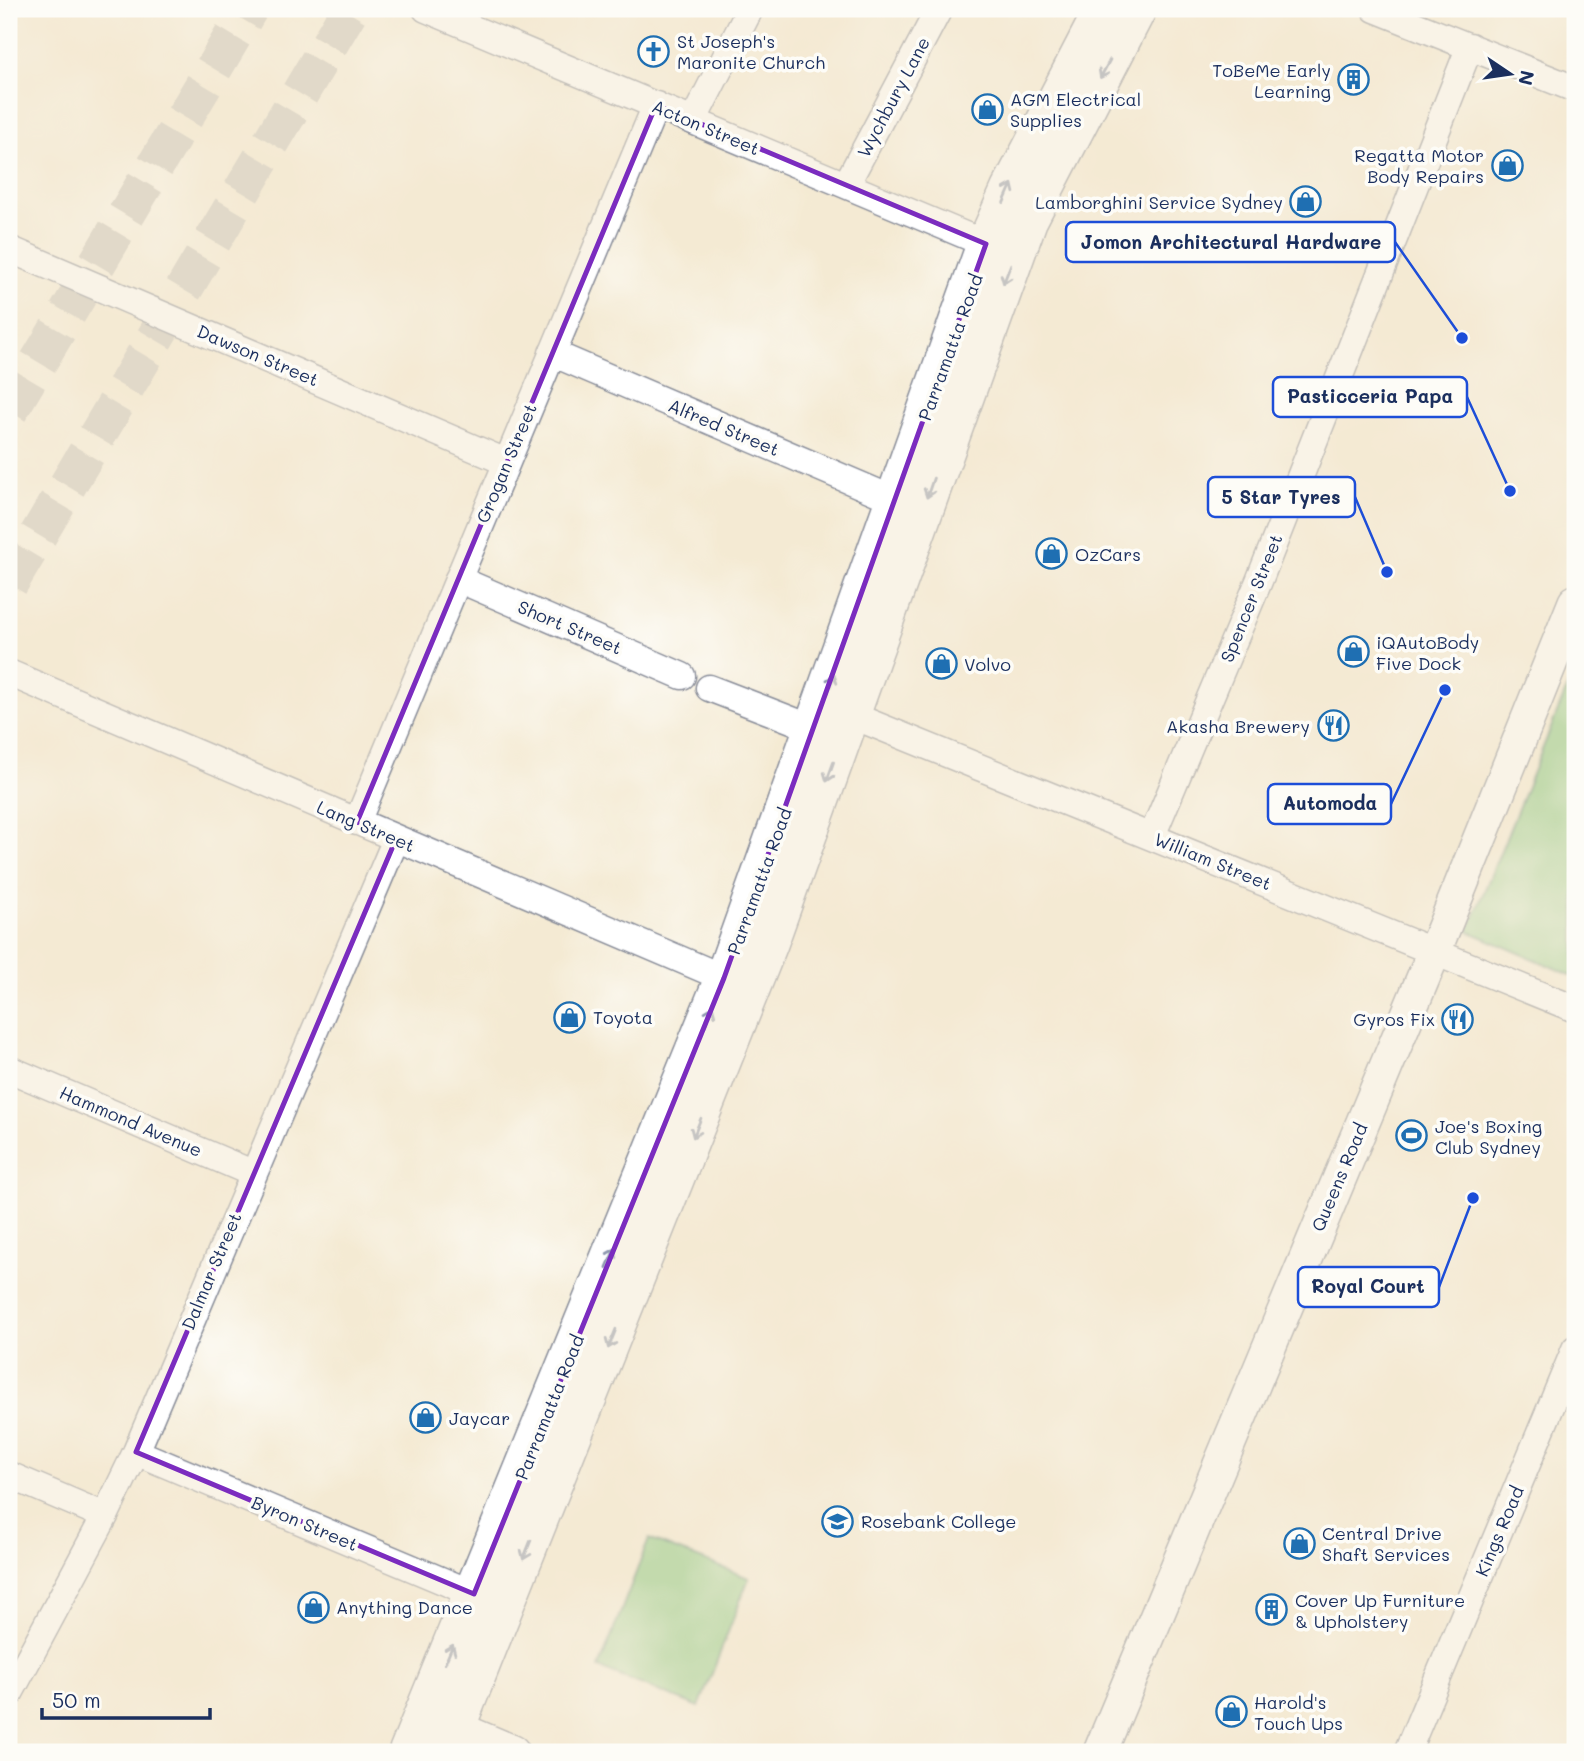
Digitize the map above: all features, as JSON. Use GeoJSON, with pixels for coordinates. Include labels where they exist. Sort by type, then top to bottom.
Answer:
{"type":"FeatureCollection","features":[{"type":"Feature","properties":{"kind":"highway","name":"Parramatta Road"},"geometry":{"type":"LineString","coordinates":[[442,1732],[474,1594],[724,978],[986,244],[1010,190],[1104,9]]}},
{"type":"Feature","properties":{"kind":"highway","name":"Parramatta Road"},"geometry":{"type":"LineString","coordinates":[[408,1752],[442,1732],[722,1065],[851,715],[1028,220],[1137,9]]}},
{"type":"Feature","properties":{"kind":"main road","name":"Queens Road"},"geometry":{"type":"LineString","coordinates":[[1100,1752],[1434,952],[1575,602]]}},
{"type":"Feature","properties":{"kind":"main road"},"geometry":{"type":"LineString","coordinates":[[442,1732],[513,1752]]}},
{"type":"Feature","properties":{"kind":"street","name":"Acton Street"},"geometry":{"type":"LineString","coordinates":[[426,9],[986,244]]}},
{"type":"Feature","properties":{"kind":"street"},"geometry":{"type":"LineString","coordinates":[[693,121],[750,9]]}},
{"type":"Feature","properties":{"kind":"street","name":"Wychbury Lane"},"geometry":{"type":"LineString","coordinates":[[846,185],[939,9]]}},
{"type":"Feature","properties":{"kind":"street"},"geometry":{"type":"LineString","coordinates":[[1376,9],[1575,89]]}},
{"type":"Feature","properties":{"kind":"street","name":"Spencer Street"},"geometry":{"type":"LineString","coordinates":[[1152,836],[1280,530],[1470,46]]}},
{"type":"Feature","properties":{"kind":"street","name":"Grogan Street"},"geometry":{"type":"LineString","coordinates":[[357,822],[656,106]]}},
{"type":"Feature","properties":{"kind":"street","name":"Dawson Street"},"geometry":{"type":"LineString","coordinates":[[9,249],[506,462]]}},
{"type":"Feature","properties":{"kind":"street","name":"Alfred Street"},"geometry":{"type":"LineString","coordinates":[[552,354],[895,500]]}},
{"type":"Feature","properties":{"kind":"street","name":"Short Street"},"geometry":{"type":"LineString","coordinates":[[458,579],[681,676]]}},
{"type":"Feature","properties":{"kind":"street","name":"Lang Street"},"geometry":{"type":"LineString","coordinates":[[9,673],[724,978]]}},
{"type":"Feature","properties":{"kind":"street"},"geometry":{"type":"LineString","coordinates":[[709,688],[815,729]]}},
{"type":"Feature","properties":{"kind":"street","name":"William Street"},"geometry":{"type":"LineString","coordinates":[[851,715],[1575,1009]]}},
{"type":"Feature","properties":{"kind":"street","name":"Dalmar Street"},"geometry":{"type":"LineString","coordinates":[[9,1695],[105,1516],[135,1452],[396,839]]}},
{"type":"Feature","properties":{"kind":"street","name":"Hammond Avenue"},"geometry":{"type":"LineString","coordinates":[[9,1069],[253,1173]]}},
{"type":"Feature","properties":{"kind":"street","name":"Kings Road"},"geometry":{"type":"LineString","coordinates":[[1407,1752],[1575,1349]]}},
{"type":"Feature","properties":{"kind":"street","name":"Byron Street"},"geometry":{"type":"LineString","coordinates":[[135,1452],[474,1594]]}},
{"type":"Feature","properties":{"kind":"street"},"geometry":{"type":"LineString","coordinates":[[9,1475],[105,1516]]}},
{"type":"Feature","properties":{"kind":"highlighted area"},"geometry":{"type":"Polygon","coordinates":[[[656,105],[986,244],[724,978],[474,1594],[136,1452],[396,839],[357,822],[656,105]]]}},
{"type":"Feature","properties":{"kind":"green space"},"geometry":{"type":"Polygon","coordinates":[[[1575,669],[1575,977],[1468,931],[1575,669]]]}},
{"type":"Feature","properties":{"kind":"green space"},"geometry":{"type":"Polygon","coordinates":[[[649,1539],[749,1578],[699,1707],[599,1668],[649,1539]]]}},
{"type":"Feature","properties":{"kind":"tunnel"},"geometry":{"type":"LineString","coordinates":[[9,411],[249,9]]}},
{"type":"Feature","properties":{"kind":"tunnel"},"geometry":{"type":"LineString","coordinates":[[9,584],[350,9]]}},
{"type":"Feature","properties":{"kind":"place","name":"St Joseph's Maronite Church"},"geometry":{"type":"Point","coordinates":[654,51]}},
{"type":"Feature","properties":{"kind":"place","name":"ToBeMe Early Learning"},"geometry":{"type":"Point","coordinates":[1354,80]}},
{"type":"Feature","properties":{"kind":"place","name":"AGM Electrical Supplies"},"geometry":{"type":"Point","coordinates":[987,109]}},
{"type":"Feature","properties":{"kind":"place","name":"Regatta Motor Body Repairs"},"geometry":{"type":"Point","coordinates":[1507,165]}},
{"type":"Feature","properties":{"kind":"place","name":"Lamborghini Service Sydney"},"geometry":{"type":"Point","coordinates":[1306,202]}},
{"type":"Feature","properties":{"kind":"place","name":"Jomon Architectural Hardware"},"geometry":{"type":"Point","coordinates":[1462,338]}},
{"type":"Feature","properties":{"kind":"place","name":"Pasticceria Papa"},"geometry":{"type":"Point","coordinates":[1510,491]}},
{"type":"Feature","properties":{"kind":"place","name":"OzCars"},"geometry":{"type":"Point","coordinates":[1052,554]}},
{"type":"Feature","properties":{"kind":"place","name":"5 Star Tyres"},"geometry":{"type":"Point","coordinates":[1387,572]}},
{"type":"Feature","properties":{"kind":"place","name":"iQAutoBody Five Dock"},"geometry":{"type":"Point","coordinates":[1353,652]}},
{"type":"Feature","properties":{"kind":"place","name":"Volvo"},"geometry":{"type":"Point","coordinates":[941,664]}},
{"type":"Feature","properties":{"kind":"place","name":"Automoda"},"geometry":{"type":"Point","coordinates":[1445,690]}},
{"type":"Feature","properties":{"kind":"place","name":"Akasha Brewery"},"geometry":{"type":"Point","coordinates":[1333,726]}},
{"type":"Feature","properties":{"kind":"place","name":"Toyota"},"geometry":{"type":"Point","coordinates":[570,1017]}},
{"type":"Feature","properties":{"kind":"place","name":"Gyros Fix"},"geometry":{"type":"Point","coordinates":[1458,1019]}},
{"type":"Feature","properties":{"kind":"place","name":"Joe's Boxing Club Sydney"},"geometry":{"type":"Point","coordinates":[1412,1136]}},
{"type":"Feature","properties":{"kind":"place","name":"Royal Court"},"geometry":{"type":"Point","coordinates":[1473,1198]}},
{"type":"Feature","properties":{"kind":"place","name":"Jaycar"},"geometry":{"type":"Point","coordinates":[426,1418]}},
{"type":"Feature","properties":{"kind":"place","name":"Rosebank College"},"geometry":{"type":"Point","coordinates":[838,1521]}},
{"type":"Feature","properties":{"kind":"place","name":"Central Drive Shaft Services"},"geometry":{"type":"Point","coordinates":[1299,1543]}},
{"type":"Feature","properties":{"kind":"place","name":"Anything Dance"},"geometry":{"type":"Point","coordinates":[313,1607]}},
{"type":"Feature","properties":{"kind":"place","name":"Cover Up Furniture & Upholstery"},"geometry":{"type":"Point","coordinates":[1272,1610]}},
{"type":"Feature","properties":{"kind":"place","name":"Harold's Touch Ups"},"geometry":{"type":"Point","coordinates":[1231,1712]}}]}
